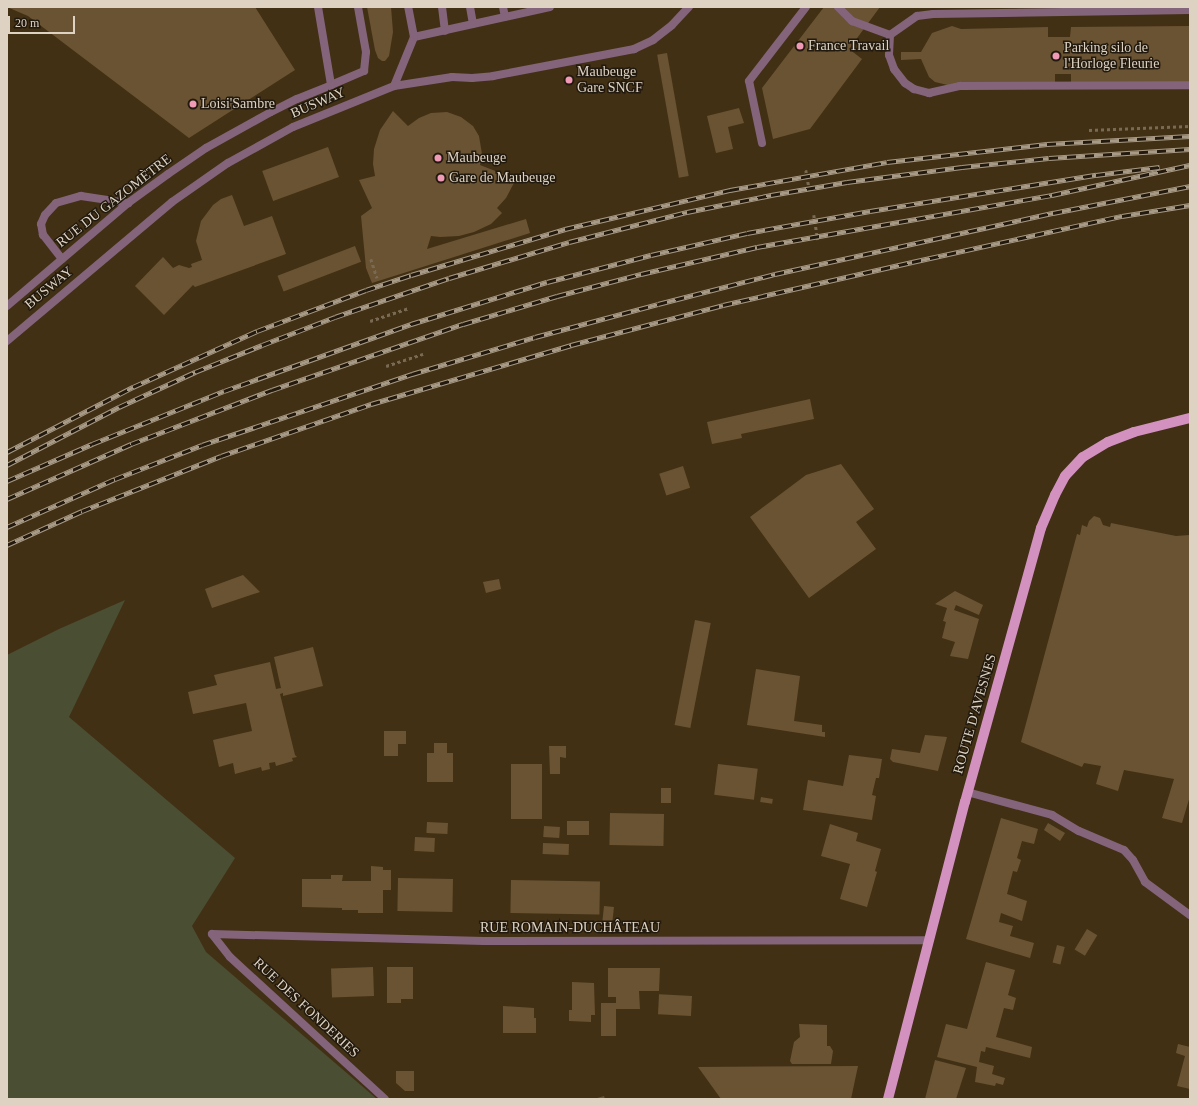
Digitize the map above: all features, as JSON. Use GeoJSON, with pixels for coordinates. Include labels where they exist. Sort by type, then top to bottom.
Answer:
{"type":"FeatureCollection","features":[{"type":"Feature","properties":{"kind":"main road","name":"ROUTE D'AVESNES"},"geometry":{"type":"LineString","coordinates":[[888,1099],[967,792],[1041,528],[1055,495],[1065,476],[1083,458],[1108,442],[1134,432],[1190,418]]}},
{"type":"Feature","properties":{"kind":"street"},"geometry":{"type":"LineString","coordinates":[[318,7],[331,85]]}},
{"type":"Feature","properties":{"kind":"street","name":"RUE DU GAZOMÈTRE"},"geometry":{"type":"LineString","coordinates":[[7,306],[128,203],[206,148],[297,99],[364,71],[366,52],[358,7]]}},
{"type":"Feature","properties":{"kind":"street"},"geometry":{"type":"LineString","coordinates":[[394,86],[414,37],[408,7]]}},
{"type":"Feature","properties":{"kind":"street"},"geometry":{"type":"LineString","coordinates":[[442,7],[445,31]]}},
{"type":"Feature","properties":{"kind":"street"},"geometry":{"type":"LineString","coordinates":[[470,7],[473,24]]}},
{"type":"Feature","properties":{"kind":"street"},"geometry":{"type":"LineString","coordinates":[[503,7],[505,17]]}},
{"type":"Feature","properties":{"kind":"street"},"geometry":{"type":"LineString","coordinates":[[414,37],[505,17],[530,9],[550,7]]}},
{"type":"Feature","properties":{"kind":"street","name":"BUSWAY"},"geometry":{"type":"LineString","coordinates":[[7,341],[172,202],[228,163],[293,127],[394,86],[452,77],[472,78],[493,76],[634,49],[653,40],[672,25],[689,7]]}},
{"type":"Feature","properties":{"kind":"street"},"geometry":{"type":"LineString","coordinates":[[762,143],[749,81],[806,7]]}},
{"type":"Feature","properties":{"kind":"street"},"geometry":{"type":"LineString","coordinates":[[838,7],[852,21],[890,35]]}},
{"type":"Feature","properties":{"kind":"street"},"geometry":{"type":"LineString","coordinates":[[890,35],[917,16],[933,14],[1170,9],[1190,10]]}},
{"type":"Feature","properties":{"kind":"street"},"geometry":{"type":"LineString","coordinates":[[890,35],[889,55],[894,69],[905,83],[914,89],[929,93],[960,86],[1190,84]]}},
{"type":"Feature","properties":{"kind":"street"},"geometry":{"type":"LineString","coordinates":[[62,259],[43,235],[41,224],[45,215],[56,203],[81,196],[128,203]]}},
{"type":"Feature","properties":{"kind":"street"},"geometry":{"type":"LineString","coordinates":[[967,792],[1052,815],[1079,831],[1124,850],[1134,860],[1145,882],[1190,915]]}},
{"type":"Feature","properties":{"kind":"street","name":"RUE ROMAIN-DUCHÂTEAU"},"geometry":{"type":"LineString","coordinates":[[212,934],[492,941],[928,940]]}},
{"type":"Feature","properties":{"kind":"street","name":"RUE DES FONDERIES"},"geometry":{"type":"LineString","coordinates":[[212,934],[230,957],[385,1099]]}},
{"type":"Feature","properties":{"kind":"path"},"geometry":{"type":"LineString","coordinates":[[1089,130],[1190,126]]}},
{"type":"Feature","properties":{"kind":"path"},"geometry":{"type":"LineString","coordinates":[[806,170],[810,193]]}},
{"type":"Feature","properties":{"kind":"path"},"geometry":{"type":"LineString","coordinates":[[814,215],[818,240]]}},
{"type":"Feature","properties":{"kind":"path"},"geometry":{"type":"LineString","coordinates":[[371,259],[377,278]]}},
{"type":"Feature","properties":{"kind":"path"},"geometry":{"type":"LineString","coordinates":[[370,321],[408,308]]}},
{"type":"Feature","properties":{"kind":"path"},"geometry":{"type":"LineString","coordinates":[[386,366],[423,354]]}},
{"type":"Feature","properties":{"kind":"green space"},"geometry":{"type":"Polygon","coordinates":[[[125,600],[69,717],[235,858],[192,926],[206,952],[377,1099],[7,1099],[7,655],[59,629],[125,600]]]}},
{"type":"Feature","properties":{"kind":"building","name":"Loisi'Sambre"},"geometry":{"type":"Polygon","coordinates":[[[7,7],[255,7],[295,70],[189,138],[28,16],[7,7]]]}},
{"type":"Feature","properties":{"kind":"building"},"geometry":{"type":"Polygon","coordinates":[[[367,7],[391,7],[393,32],[389,56],[385,61],[378,58],[375,50],[367,7]]]}},
{"type":"Feature","properties":{"kind":"building"},"geometry":{"type":"Polygon","coordinates":[[[824,7],[880,7],[849,49],[862,59],[810,129],[773,139],[762,88],[824,7]]]}},
{"type":"Feature","properties":{"kind":"building","name":"Parking silo de l'Horloge Fleurie"},"geometry":{"type":"Polygon","coordinates":[[[952,26],[961,29],[1048,27],[1048,37],[1070,37],[1071,27],[1190,26],[1190,82],[1071,83],[1071,74],[1055,74],[1055,83],[952,86],[935,82],[929,77],[921,59],[901,60],[901,52],[921,52],[932,33],[952,26]]]}},
{"type":"Feature","properties":{"kind":"building"},"geometry":{"type":"Polygon","coordinates":[[[667,53],[689,176],[679,178],[657,55],[667,53]]]}},
{"type":"Feature","properties":{"kind":"building"},"geometry":{"type":"Polygon","coordinates":[[[739,108],[744,123],[728,127],[733,149],[716,153],[707,116],[739,108]]]}},
{"type":"Feature","properties":{"kind":"building","name":"Gare de Maubeuge"},"geometry":{"type":"Polygon","coordinates":[[[393,111],[408,126],[419,118],[431,113],[447,112],[461,117],[473,126],[479,136],[482,154],[480,165],[516,179],[506,198],[497,208],[502,213],[491,224],[474,232],[459,236],[431,236],[427,249],[526,219],[530,233],[372,283],[366,268],[361,216],[372,208],[359,180],[375,176],[373,164],[374,149],[380,130],[393,111]]]}},
{"type":"Feature","properties":{"kind":"building"},"geometry":{"type":"Polygon","coordinates":[[[328,147],[339,177],[273,201],[262,171],[328,147]]]}},
{"type":"Feature","properties":{"kind":"building"},"geometry":{"type":"Polygon","coordinates":[[[232,195],[244,226],[272,216],[286,254],[195,287],[193,285],[164,315],[135,286],[163,257],[173,268],[179,265],[189,268],[192,267],[191,264],[202,260],[196,241],[201,221],[213,205],[221,199],[232,195]]]}},
{"type":"Feature","properties":{"kind":"building"},"geometry":{"type":"Polygon","coordinates":[[[355,246],[361,262],[284,292],[278,276],[355,246]]]}},
{"type":"Feature","properties":{"kind":"building"},"geometry":{"type":"Polygon","coordinates":[[[810,399],[814,419],[741,434],[742,438],[712,444],[707,422],[810,399]]]}},
{"type":"Feature","properties":{"kind":"building"},"geometry":{"type":"Polygon","coordinates":[[[841,464],[874,509],[856,522],[876,549],[809,598],[750,517],[806,475],[841,464]]]}},
{"type":"Feature","properties":{"kind":"building"},"geometry":{"type":"Polygon","coordinates":[[[683,466],[690,488],[666,496],[659,474],[683,466]]]}},
{"type":"Feature","properties":{"kind":"building"},"geometry":{"type":"Polygon","coordinates":[[[1094,516],[1100,518],[1103,525],[1110,527],[1111,523],[1176,536],[1190,535],[1190,796],[1182,823],[1162,818],[1174,779],[1124,770],[1118,791],[1096,784],[1101,766],[1084,763],[1082,767],[1021,742],[1077,534],[1080,535],[1082,525],[1087,527],[1089,521],[1094,516]]]}},
{"type":"Feature","properties":{"kind":"building"},"geometry":{"type":"Polygon","coordinates":[[[243,575],[260,592],[212,608],[205,589],[243,575]]]}},
{"type":"Feature","properties":{"kind":"building"},"geometry":{"type":"Polygon","coordinates":[[[499,579],[501,589],[486,593],[483,582],[499,579]]]}},
{"type":"Feature","properties":{"kind":"building"},"geometry":{"type":"Polygon","coordinates":[[[955,591],[983,605],[979,615],[956,605],[954,610],[979,619],[968,659],[950,656],[955,642],[942,638],[946,622],[943,621],[947,608],[935,604],[955,591]]]}},
{"type":"Feature","properties":{"kind":"building"},"geometry":{"type":"Polygon","coordinates":[[[695,620],[711,623],[690,728],[675,725],[695,620]]]}},
{"type":"Feature","properties":{"kind":"building"},"geometry":{"type":"Polygon","coordinates":[[[313,647],[323,686],[283,696],[283,693],[280,694],[295,755],[297,757],[292,758],[293,761],[276,766],[275,762],[269,763],[270,769],[262,771],[261,767],[235,774],[233,763],[219,767],[213,740],[252,731],[246,703],[193,714],[188,692],[217,685],[214,675],[270,662],[276,689],[281,688],[274,657],[313,647]]]}},
{"type":"Feature","properties":{"kind":"building"},"geometry":{"type":"Polygon","coordinates":[[[756,669],[800,676],[794,721],[822,725],[822,732],[825,732],[825,737],[747,725],[756,669]]]}},
{"type":"Feature","properties":{"kind":"building"},"geometry":{"type":"Polygon","coordinates":[[[384,731],[406,731],[406,744],[398,744],[398,756],[384,756],[384,731]]]}},
{"type":"Feature","properties":{"kind":"building"},"geometry":{"type":"Polygon","coordinates":[[[925,735],[947,737],[938,771],[893,762],[890,759],[892,749],[920,753],[925,735]]]}},
{"type":"Feature","properties":{"kind":"building"},"geometry":{"type":"Polygon","coordinates":[[[434,743],[447,743],[447,753],[453,753],[453,782],[427,782],[427,753],[434,753],[434,743]]]}},
{"type":"Feature","properties":{"kind":"building"},"geometry":{"type":"Polygon","coordinates":[[[549,746],[566,746],[566,758],[560,757],[560,774],[550,774],[549,746]]]}},
{"type":"Feature","properties":{"kind":"building"},"geometry":{"type":"Polygon","coordinates":[[[849,755],[882,759],[879,778],[876,778],[872,795],[876,796],[872,820],[803,810],[808,780],[843,786],[849,755]]]}},
{"type":"Feature","properties":{"kind":"building"},"geometry":{"type":"Polygon","coordinates":[[[511,764],[542,764],[542,819],[511,819],[511,764]]]}},
{"type":"Feature","properties":{"kind":"building"},"geometry":{"type":"Polygon","coordinates":[[[718,764],[758,769],[754,800],[714,795],[718,764]]]}},
{"type":"Feature","properties":{"kind":"building"},"geometry":{"type":"Polygon","coordinates":[[[661,788],[671,788],[671,803],[661,803],[661,788]]]}},
{"type":"Feature","properties":{"kind":"building"},"geometry":{"type":"Polygon","coordinates":[[[761,797],[773,799],[772,804],[760,802],[761,797]]]}},
{"type":"Feature","properties":{"kind":"building"},"geometry":{"type":"Polygon","coordinates":[[[610,813],[664,814],[663,846],[609,845],[610,813]]]}},
{"type":"Feature","properties":{"kind":"building"},"geometry":{"type":"Polygon","coordinates":[[[1001,818],[1038,829],[1034,844],[1022,841],[1017,858],[1021,860],[1017,872],[1013,871],[1007,894],[1027,901],[1022,921],[1001,913],[999,922],[1013,926],[1010,936],[1034,943],[1030,958],[966,939],[1001,818]]]}},
{"type":"Feature","properties":{"kind":"building"},"geometry":{"type":"Polygon","coordinates":[[[567,821],[589,821],[589,835],[567,835],[567,821]]]}},
{"type":"Feature","properties":{"kind":"building"},"geometry":{"type":"Polygon","coordinates":[[[427,822],[448,823],[447,834],[426,833],[427,822]]]}},
{"type":"Feature","properties":{"kind":"building"},"geometry":{"type":"Polygon","coordinates":[[[1048,823],[1065,833],[1060,841],[1044,830],[1048,823]]]}},
{"type":"Feature","properties":{"kind":"building"},"geometry":{"type":"Polygon","coordinates":[[[830,824],[858,833],[856,841],[881,849],[875,871],[877,872],[867,907],[840,899],[850,864],[821,856],[830,824]]]}},
{"type":"Feature","properties":{"kind":"building"},"geometry":{"type":"Polygon","coordinates":[[[544,826],[560,827],[559,838],[543,837],[544,826]]]}},
{"type":"Feature","properties":{"kind":"building"},"geometry":{"type":"Polygon","coordinates":[[[415,837],[435,838],[434,852],[414,851],[415,837]]]}},
{"type":"Feature","properties":{"kind":"building"},"geometry":{"type":"Polygon","coordinates":[[[543,843],[569,844],[569,855],[543,854],[543,843]]]}},
{"type":"Feature","properties":{"kind":"building"},"geometry":{"type":"Polygon","coordinates":[[[371,866],[383,867],[383,870],[391,870],[391,890],[383,890],[383,913],[358,913],[358,910],[342,910],[342,908],[302,907],[302,879],[331,879],[331,875],[343,875],[342,881],[371,881],[371,866]]]}},
{"type":"Feature","properties":{"kind":"building"},"geometry":{"type":"Polygon","coordinates":[[[398,878],[453,879],[452,912],[397,911],[398,878]]]}},
{"type":"Feature","properties":{"kind":"building"},"geometry":{"type":"Polygon","coordinates":[[[511,880],[600,882],[599,915],[510,913],[511,880]]]}},
{"type":"Feature","properties":{"kind":"building"},"geometry":{"type":"Polygon","coordinates":[[[604,906],[614,907],[612,925],[602,924],[604,906]]]}},
{"type":"Feature","properties":{"kind":"building"},"geometry":{"type":"Polygon","coordinates":[[[1087,929],[1097,935],[1085,956],[1075,950],[1087,929]]]}},
{"type":"Feature","properties":{"kind":"building"},"geometry":{"type":"Polygon","coordinates":[[[1057,945],[1065,947],[1060,964],[1053,962],[1057,945]]]}},
{"type":"Feature","properties":{"kind":"building"},"geometry":{"type":"Polygon","coordinates":[[[986,962],[1015,970],[1008,995],[1016,998],[1013,1010],[1004,1008],[996,1037],[1032,1047],[1030,1058],[986,1047],[985,1052],[981,1051],[979,1062],[994,1066],[992,1074],[1005,1078],[1003,1085],[996,1083],[995,1086],[975,1082],[977,1067],[937,1057],[946,1024],[967,1029],[986,962]]]}},
{"type":"Feature","properties":{"kind":"building"},"geometry":{"type":"Polygon","coordinates":[[[373,967],[374,996],[332,997],[331,968],[373,967]]]}},
{"type":"Feature","properties":{"kind":"building"},"geometry":{"type":"Polygon","coordinates":[[[387,967],[413,967],[413,999],[401,999],[401,1003],[387,1003],[387,967]]]}},
{"type":"Feature","properties":{"kind":"building"},"geometry":{"type":"Polygon","coordinates":[[[608,968],[660,968],[659,991],[639,991],[640,1009],[616,1009],[616,1036],[601,1036],[601,1003],[616,1003],[616,997],[608,997],[608,968]]]}},
{"type":"Feature","properties":{"kind":"building"},"geometry":{"type":"Polygon","coordinates":[[[572,982],[594,983],[595,1015],[591,1015],[591,1022],[569,1021],[569,1010],[572,1010],[572,982]]]}},
{"type":"Feature","properties":{"kind":"building"},"geometry":{"type":"Polygon","coordinates":[[[659,994],[692,996],[691,1016],[658,1014],[659,994]]]}},
{"type":"Feature","properties":{"kind":"building"},"geometry":{"type":"Polygon","coordinates":[[[503,1006],[534,1008],[536,1033],[503,1033],[503,1006]]]}},
{"type":"Feature","properties":{"kind":"building"},"geometry":{"type":"Polygon","coordinates":[[[799,1024],[827,1025],[827,1046],[830,1046],[833,1051],[831,1064],[792,1064],[790,1061],[794,1042],[800,1037],[799,1024]]]}},
{"type":"Feature","properties":{"kind":"building"},"geometry":{"type":"Polygon","coordinates":[[[1178,1044],[1190,1047],[1190,1089],[1177,1086],[1185,1056],[1176,1053],[1178,1044]]]}},
{"type":"Feature","properties":{"kind":"building"},"geometry":{"type":"Polygon","coordinates":[[[935,1060],[966,1068],[956,1099],[925,1099],[935,1060]]]}},
{"type":"Feature","properties":{"kind":"building"},"geometry":{"type":"Polygon","coordinates":[[[858,1066],[851,1099],[721,1099],[698,1067],[858,1066]]]}},
{"type":"Feature","properties":{"kind":"building"},"geometry":{"type":"Polygon","coordinates":[[[396,1071],[414,1071],[414,1091],[405,1091],[396,1083],[396,1071]]]}},
{"type":"Feature","properties":{"kind":"building"},"geometry":{"type":"Polygon","coordinates":[[[604,1096],[605,1099],[594,1099],[604,1096]]]}},
{"type":"Feature","properties":{"kind":"railway"},"geometry":{"type":"LineString","coordinates":[[7,452],[133,387],[257,331],[366,290],[411,275],[565,229],[730,190],[887,162],[1047,144],[1190,136]]}},
{"type":"Feature","properties":{"kind":"railway"},"geometry":{"type":"LineString","coordinates":[[7,465],[119,407],[195,372],[262,345],[335,317],[449,278],[569,242],[687,212],[771,195],[847,182],[962,167],[1049,158],[1190,149]]}},
{"type":"Feature","properties":{"kind":"railway"},"geometry":{"type":"LineString","coordinates":[[7,499],[131,444],[272,390],[463,324],[557,296],[641,274],[757,247],[1052,195],[1190,165]]}},
{"type":"Feature","properties":{"kind":"railway"},"geometry":{"type":"LineString","coordinates":[[7,481],[92,444],[224,391],[411,324],[547,282],[651,255],[747,233],[870,211],[1096,175],[1160,167]]}},
{"type":"Feature","properties":{"kind":"railway"},"geometry":{"type":"LineString","coordinates":[[7,527],[115,479],[202,445],[412,374],[535,337],[775,274],[1053,213],[1190,186]]}},
{"type":"Feature","properties":{"kind":"railway"},"geometry":{"type":"LineString","coordinates":[[7,545],[82,511],[221,456],[371,404],[571,345],[723,305],[912,262],[1122,216],[1190,205]]}},
{"type":"Feature","properties":{"kind":"place","name":"France Travail"},"geometry":{"type":"Point","coordinates":[800,46]}},
{"type":"Feature","properties":{"kind":"place","name":"Parking silo de l'Horloge Fleurie"},"geometry":{"type":"Point","coordinates":[1056,56]}},
{"type":"Feature","properties":{"kind":"place","name":"Maubeuge Gare SNCF"},"geometry":{"type":"Point","coordinates":[569,80]}},
{"type":"Feature","properties":{"kind":"place","name":"Loisi'Sambre"},"geometry":{"type":"Point","coordinates":[193,104]}},
{"type":"Feature","properties":{"kind":"place","name":"Maubeuge"},"geometry":{"type":"Point","coordinates":[438,158]}},
{"type":"Feature","properties":{"kind":"place","name":"Gare de Maubeuge"},"geometry":{"type":"Point","coordinates":[441,178]}}]}
